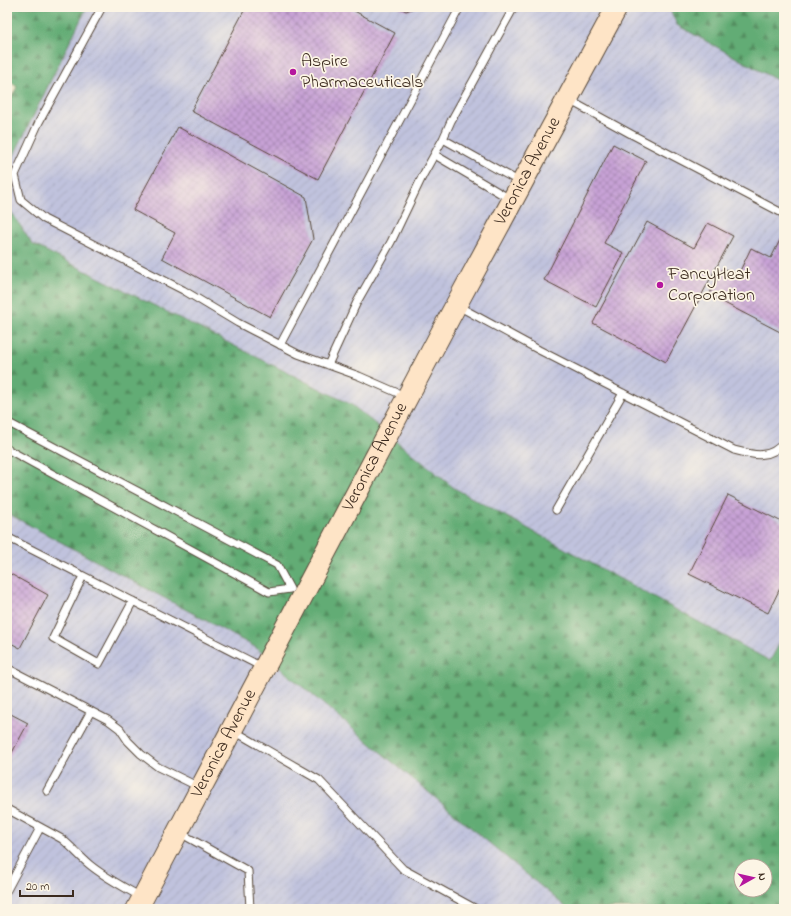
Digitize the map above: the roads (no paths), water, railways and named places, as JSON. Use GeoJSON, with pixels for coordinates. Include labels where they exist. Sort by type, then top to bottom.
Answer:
{"type":"FeatureCollection","features":[{"type":"Feature","properties":{"kind":"street","name":"Veronica Avenue"},"geometry":{"type":"LineString","coordinates":[[140,903],[264,668],[296,593],[407,397],[617,7]]}},
{"type":"Feature","properties":{"kind":"lane"},"geometry":{"type":"LineString","coordinates":[[102,7],[39,122],[15,175],[22,200],[44,219],[183,290],[238,323],[280,345],[298,354],[407,397]]}},
{"type":"Feature","properties":{"kind":"lane"},"geometry":{"type":"LineString","coordinates":[[280,345],[460,7]]}},
{"type":"Feature","properties":{"kind":"lane"},"geometry":{"type":"LineString","coordinates":[[328,365],[357,302],[391,242],[451,121],[514,7]]}},
{"type":"Feature","properties":{"kind":"lane"},"geometry":{"type":"LineString","coordinates":[[567,98],[631,134],[784,214]]}},
{"type":"Feature","properties":{"kind":"lane"},"geometry":{"type":"LineString","coordinates":[[443,139],[517,192]]}},
{"type":"Feature","properties":{"kind":"lane"},"geometry":{"type":"LineString","coordinates":[[434,155],[517,192]]}},
{"type":"Feature","properties":{"kind":"lane"},"geometry":{"type":"LineString","coordinates":[[456,305],[539,350],[734,450],[756,455],[769,454],[780,447],[784,442]]}},
{"type":"Feature","properties":{"kind":"lane"},"geometry":{"type":"LineString","coordinates":[[556,510],[623,393]]}},
{"type":"Feature","properties":{"kind":"lane"},"geometry":{"type":"LineString","coordinates":[[7,422],[277,565],[296,593]]}},
{"type":"Feature","properties":{"kind":"lane"},"geometry":{"type":"LineString","coordinates":[[7,449],[269,592],[296,593]]}},
{"type":"Feature","properties":{"kind":"lane"},"geometry":{"type":"LineString","coordinates":[[7,537],[264,668]]}},
{"type":"Feature","properties":{"kind":"lane"},"geometry":{"type":"LineString","coordinates":[[83,576],[53,638],[99,664],[133,601]]}},
{"type":"Feature","properties":{"kind":"lane"},"geometry":{"type":"LineString","coordinates":[[7,668],[108,720],[120,729],[128,741],[141,754],[158,767],[201,788]]}},
{"type":"Feature","properties":{"kind":"lane"},"geometry":{"type":"LineString","coordinates":[[47,791],[91,711]]}},
{"type":"Feature","properties":{"kind":"lane"},"geometry":{"type":"LineString","coordinates":[[232,730],[320,780],[403,869],[476,909]]}},
{"type":"Feature","properties":{"kind":"lane"},"geometry":{"type":"LineString","coordinates":[[7,809],[66,842],[89,865],[111,879],[140,903]]}},
{"type":"Feature","properties":{"kind":"lane"},"geometry":{"type":"LineString","coordinates":[[7,890],[40,828]]}},
{"type":"Feature","properties":{"kind":"lane"},"geometry":{"type":"LineString","coordinates":[[178,832],[248,871],[250,909]]}},
{"type":"Feature","properties":{"kind":"place","name":"Aspire Pharmaceuticals"},"geometry":{"type":"Point","coordinates":[293,72]}},
{"type":"Feature","properties":{"kind":"place","name":"FancyHeat Corporation"},"geometry":{"type":"Point","coordinates":[660,285]}}]}
